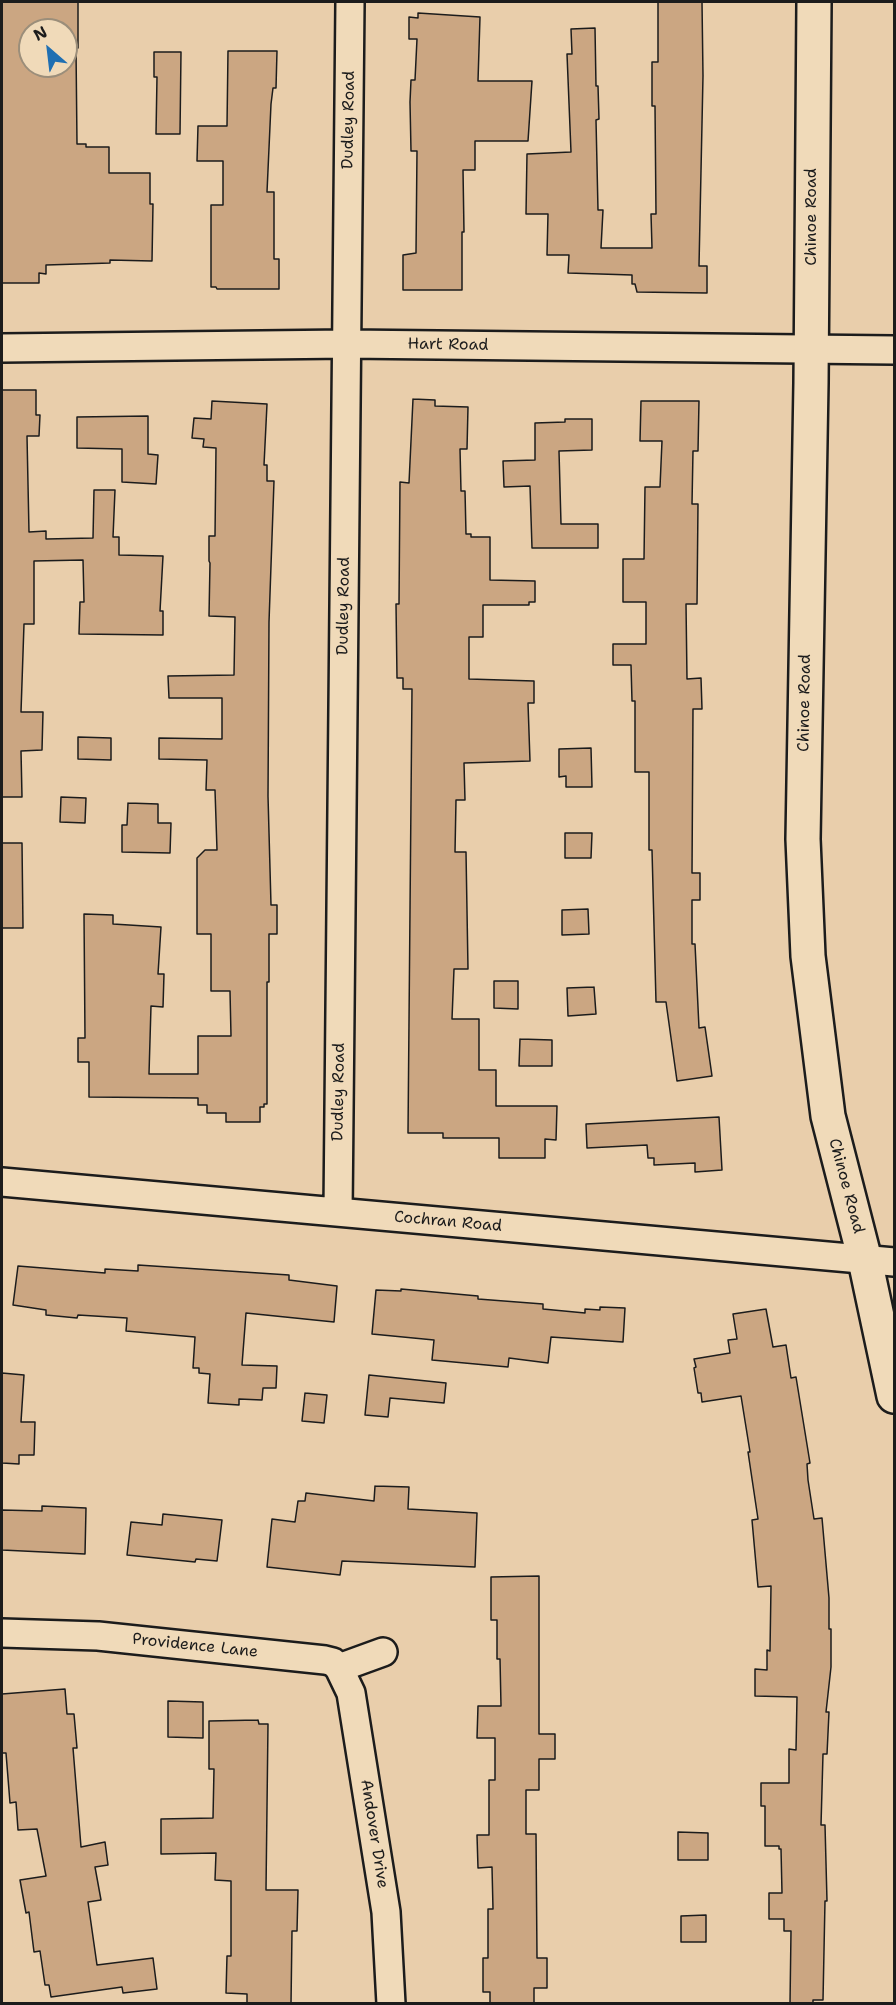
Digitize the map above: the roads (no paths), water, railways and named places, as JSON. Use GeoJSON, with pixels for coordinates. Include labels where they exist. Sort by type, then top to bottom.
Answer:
{"type":"FeatureCollection","features":[{"type":"Feature","properties":{"kind":"street","name":"Dudley Road"},"geometry":{"type":"LineString","coordinates":[[338,1211],[350,2]]}},
{"type":"Feature","properties":{"kind":"street","name":"Chinoe Road"},"geometry":{"type":"LineString","coordinates":[[814,2],[803,839],[808,956],[828,1116],[880,1261],[894,1396]]}},
{"type":"Feature","properties":{"kind":"street","name":"Hart Road"},"geometry":{"type":"LineString","coordinates":[[2,348],[347,344],[894,351]]}},
{"type":"Feature","properties":{"kind":"street","name":"Cochran Road"},"geometry":{"type":"LineString","coordinates":[[2,1182],[880,1261]]}},
{"type":"Feature","properties":{"kind":"street","name":"Providence Lane"},"geometry":{"type":"LineString","coordinates":[[2,1633],[98,1636],[325,1660],[333,1662],[339,1668]]}},
{"type":"Feature","properties":{"kind":"street"},"geometry":{"type":"LineString","coordinates":[[339,1668],[383,1652]]}},
{"type":"Feature","properties":{"kind":"street","name":"Andover Drive"},"geometry":{"type":"LineString","coordinates":[[339,1668],[351,1693],[386,1912],[391,2004]]}}]}
